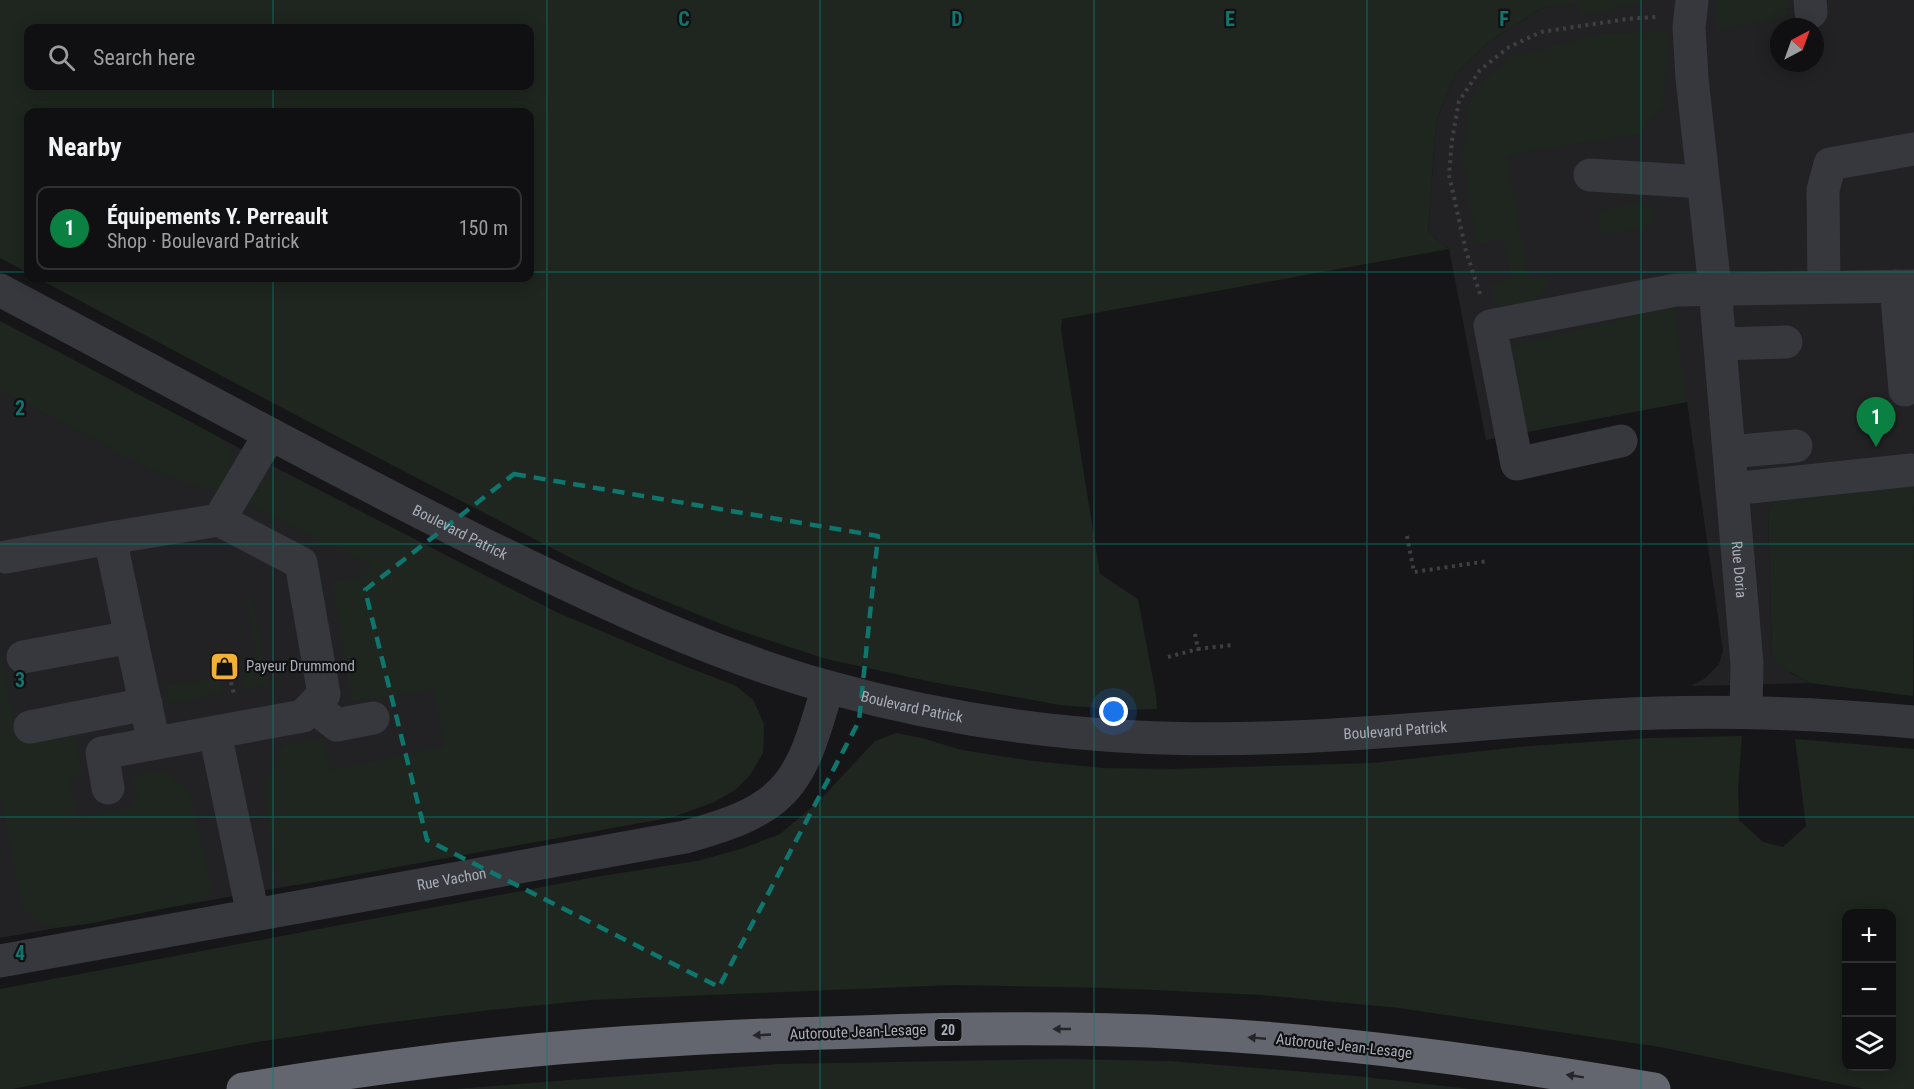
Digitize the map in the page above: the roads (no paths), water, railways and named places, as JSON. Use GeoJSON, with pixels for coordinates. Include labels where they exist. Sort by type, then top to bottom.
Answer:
{"type":"FeatureCollection","features":[{"type":"Feature","properties":{"kind":"highway","name":"Autoroute Jean-Lesage"},"geometry":{"type":"LineString","coordinates":[[243,1089],[424,1062],[576,1047],[794,1034],[1036,1029],[1176,1032],[1316,1043],[1506,1065],[1654,1089]]}},
{"type":"Feature","properties":{"kind":"street","name":"Rue Doria"},"geometry":{"type":"LineString","coordinates":[[1691,7],[1692,78],[1715,288],[1747,664],[1746,711]]}},
{"type":"Feature","properties":{"kind":"street"},"geometry":{"type":"LineString","coordinates":[[1824,287],[1822,190],[1830,164],[1836,154],[1914,149]]}},
{"type":"Feature","properties":{"kind":"street"},"geometry":{"type":"LineString","coordinates":[[1590,175],[1703,182]]}},
{"type":"Feature","properties":{"kind":"street"},"geometry":{"type":"LineString","coordinates":[[1621,441],[1504,466],[1490,326],[1676,290],[1905,286],[1905,390]]}},
{"type":"Feature","properties":{"kind":"street","name":"Boulevard Patrick"},"geometry":{"type":"LineString","coordinates":[[0,290],[390,498],[586,594],[668,630],[750,662],[828,687],[889,703],[1008,724],[1082,733],[1182,739],[1325,735],[1615,714],[1746,711],[1914,722]]}},
{"type":"Feature","properties":{"kind":"street"},"geometry":{"type":"LineString","coordinates":[[1720,344],[1786,342]]}},
{"type":"Feature","properties":{"kind":"street"},"geometry":{"type":"LineString","coordinates":[[219,520],[270,434]]}},
{"type":"Feature","properties":{"kind":"street"},"geometry":{"type":"LineString","coordinates":[[1728,439],[1796,446]]}},
{"type":"Feature","properties":{"kind":"street"},"geometry":{"type":"LineString","coordinates":[[1732,489],[1911,470]]}},
{"type":"Feature","properties":{"kind":"street"},"geometry":{"type":"LineString","coordinates":[[6,557],[219,520],[301,562],[324,694],[303,716],[102,753],[108,789]]}},
{"type":"Feature","properties":{"kind":"street"},"geometry":{"type":"LineString","coordinates":[[110,538],[154,743]]}},
{"type":"Feature","properties":{"kind":"street"},"geometry":{"type":"LineString","coordinates":[[23,657],[131,637]]}},
{"type":"Feature","properties":{"kind":"street","name":"Rue Vachon"},"geometry":{"type":"LineString","coordinates":[[0,961],[685,837],[729,823],[752,813],[771,801],[790,783],[806,754],[828,687]]}},
{"type":"Feature","properties":{"kind":"street"},"geometry":{"type":"LineString","coordinates":[[30,728],[146,704]]}},
{"type":"Feature","properties":{"kind":"street"},"geometry":{"type":"LineString","coordinates":[[313,706],[337,725],[373,718]]}},
{"type":"Feature","properties":{"kind":"street"},"geometry":{"type":"LineString","coordinates":[[214,733],[253,915]]}},
{"type":"Feature","properties":{"kind":"place","name":"Équipements Y. Perreault"},"geometry":{"type":"Point","coordinates":[1876,447]}},
{"type":"Feature","properties":{"kind":"place","name":"Payeur Drummond"},"geometry":{"type":"Point","coordinates":[225,666]}}]}
